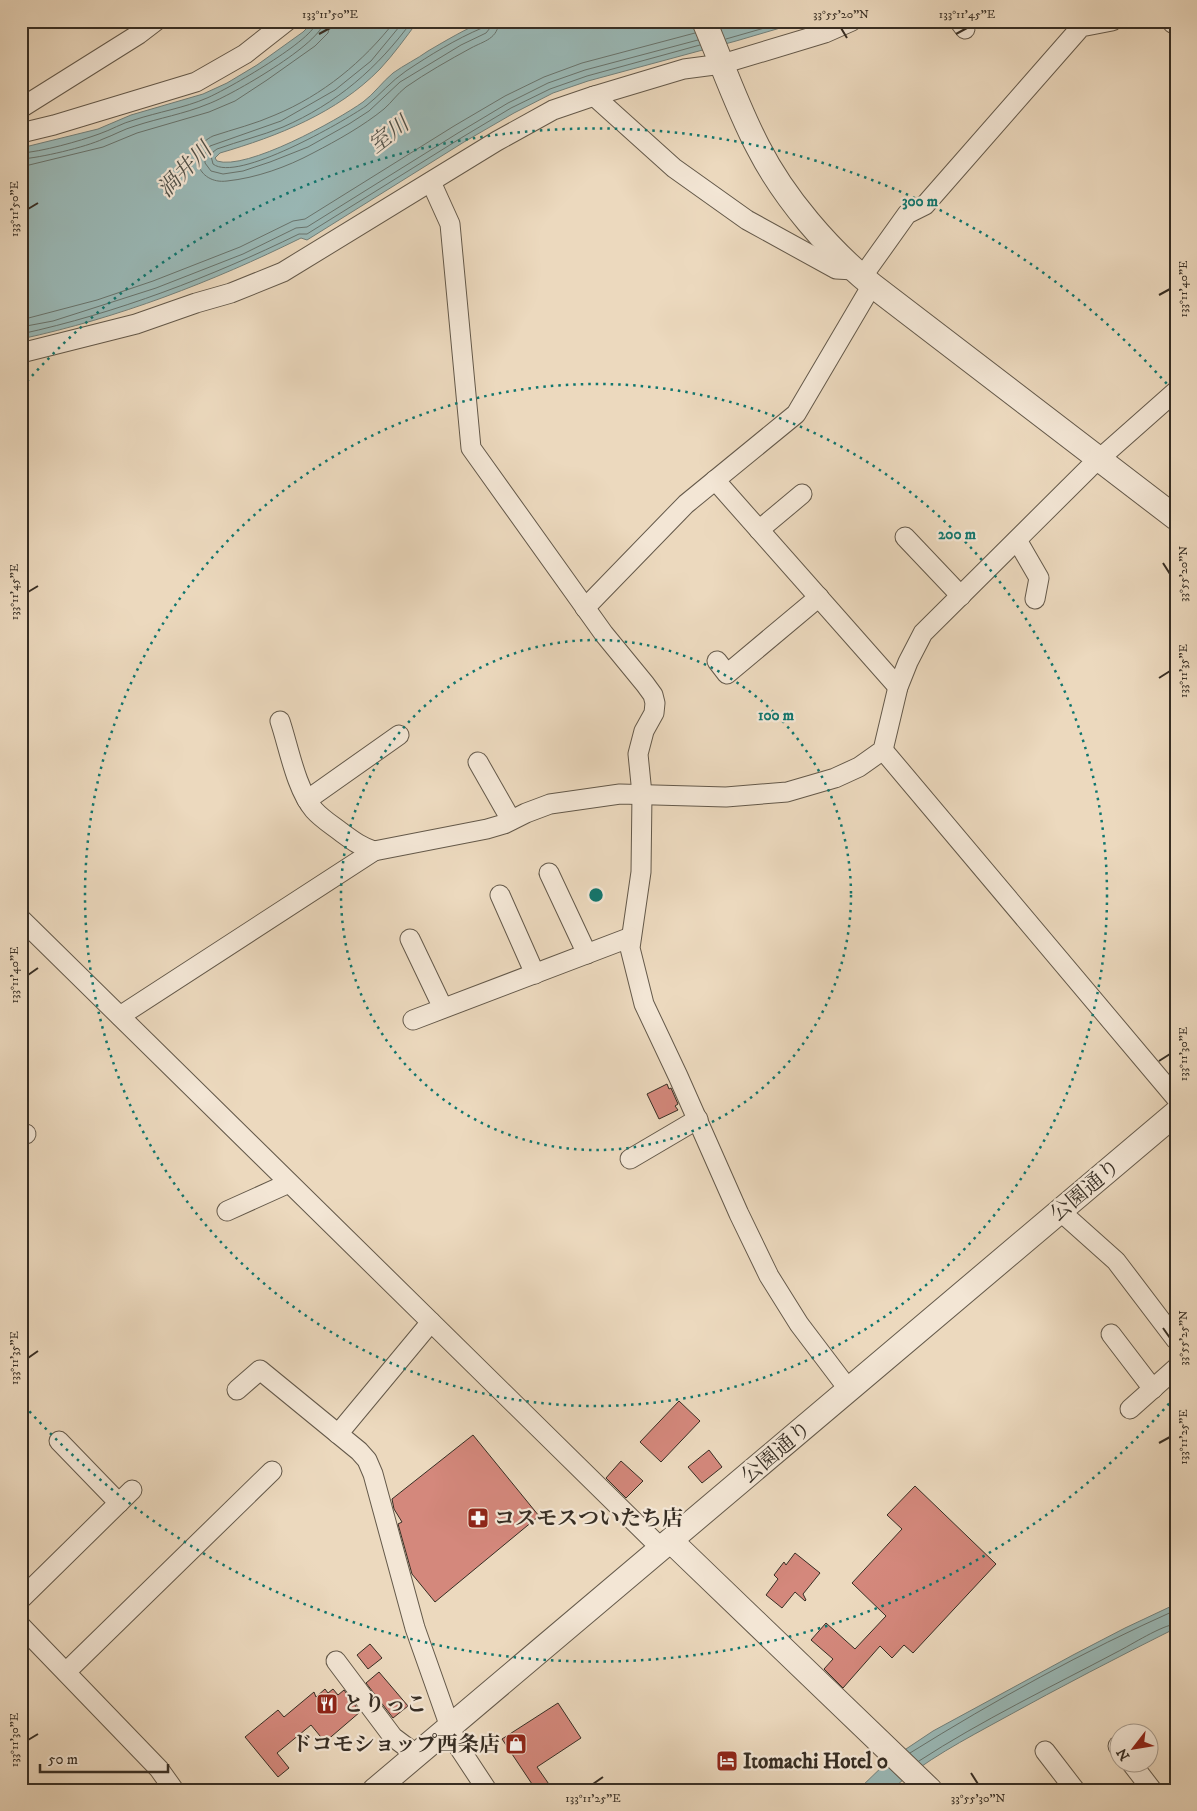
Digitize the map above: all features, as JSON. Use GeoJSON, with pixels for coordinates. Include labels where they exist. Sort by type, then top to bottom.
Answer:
{"type":"FeatureCollection","features":[{"type":"Feature","properties":{"kind":"street"},"geometry":{"type":"LineString","coordinates":[[21,108],[139,34],[156,21]]}},
{"type":"Feature","properties":{"kind":"street"},"geometry":{"type":"LineString","coordinates":[[21,133],[54,125],[196,82],[246,54],[288,21]]}},
{"type":"Feature","properties":{"kind":"street"},"geometry":{"type":"LineString","coordinates":[[704,21],[759,149],[777,178],[820,235],[863,277],[1176,518]]}},
{"type":"Feature","properties":{"kind":"street"},"geometry":{"type":"LineString","coordinates":[[21,353],[136,324],[231,293],[283,272],[497,141],[553,110],[719,57],[825,33],[852,21]]}},
{"type":"Feature","properties":{"kind":"street"},"geometry":{"type":"LineString","coordinates":[[585,608],[686,504],[796,414],[863,277],[907,214],[925,205],[1081,27],[1112,21]]}},
{"type":"Feature","properties":{"kind":"street"},"geometry":{"type":"LineString","coordinates":[[594,96],[674,168],[747,220],[836,270],[863,277]]}},
{"type":"Feature","properties":{"kind":"street"},"geometry":{"type":"LineString","coordinates":[[431,182],[450,224],[471,448],[585,608],[653,695],[656,703],[654,713],[644,731],[638,754],[642,794],[641,872],[630,948],[644,1004],[769,1276],[799,1324],[849,1390]]}},
{"type":"Feature","properties":{"kind":"street"},"geometry":{"type":"LineString","coordinates":[[120,1016],[374,851],[504,824],[550,804],[620,794],[726,797],[787,792],[835,778],[859,767],[883,750],[898,687],[908,662],[924,633],[1099,459],[1176,391]]}},
{"type":"Feature","properties":{"kind":"street"},"geometry":{"type":"LineString","coordinates":[[715,480],[898,687]]}},
{"type":"Feature","properties":{"kind":"street"},"geometry":{"type":"LineString","coordinates":[[759,530],[802,494]]}},
{"type":"Feature","properties":{"kind":"street"},"geometry":{"type":"LineString","coordinates":[[905,537],[961,596]]}},
{"type":"Feature","properties":{"kind":"street"},"geometry":{"type":"LineString","coordinates":[[1017,540],[1039,578],[1035,599]]}},
{"type":"Feature","properties":{"kind":"street"},"geometry":{"type":"LineString","coordinates":[[717,661],[727,674],[819,598]]}},
{"type":"Feature","properties":{"kind":"street"},"geometry":{"type":"LineString","coordinates":[[280,721],[298,780],[314,810],[362,848],[374,851]]}},
{"type":"Feature","properties":{"kind":"street"},"geometry":{"type":"LineString","coordinates":[[307,800],[399,735]]}},
{"type":"Feature","properties":{"kind":"street"},"geometry":{"type":"LineString","coordinates":[[883,750],[1176,1098]]}},
{"type":"Feature","properties":{"kind":"street"},"geometry":{"type":"LineString","coordinates":[[478,762],[511,820]]}},
{"type":"Feature","properties":{"kind":"street"},"geometry":{"type":"LineString","coordinates":[[549,873],[587,954]]}},
{"type":"Feature","properties":{"kind":"street"},"geometry":{"type":"LineString","coordinates":[[500,895],[535,974]]}},
{"type":"Feature","properties":{"kind":"street"},"geometry":{"type":"LineString","coordinates":[[21,919],[431,1322],[666,1545],[894,1754],[923,1783]]}},
{"type":"Feature","properties":{"kind":"street"},"geometry":{"type":"LineString","coordinates":[[413,1020],[631,937]]}},
{"type":"Feature","properties":{"kind":"street"},"geometry":{"type":"LineString","coordinates":[[410,939],[443,1008]]}},
{"type":"Feature","properties":{"kind":"street","name":"公園通り"},"geometry":{"type":"LineString","coordinates":[[375,1790],[1176,1113]]}},
{"type":"Feature","properties":{"kind":"street"},"geometry":{"type":"LineString","coordinates":[[630,1159],[698,1119]]}},
{"type":"Feature","properties":{"kind":"street"},"geometry":{"type":"LineString","coordinates":[[227,1211],[290,1183]]}},
{"type":"Feature","properties":{"kind":"street"},"geometry":{"type":"LineString","coordinates":[[1060,1211],[1116,1261],[1176,1340]]}},
{"type":"Feature","properties":{"kind":"street"},"geometry":{"type":"LineString","coordinates":[[338,1434],[431,1322]]}},
{"type":"Feature","properties":{"kind":"street"},"geometry":{"type":"LineString","coordinates":[[1111,1334],[1153,1389]]}},
{"type":"Feature","properties":{"kind":"street"},"geometry":{"type":"LineString","coordinates":[[1130,1409],[1176,1368]]}},
{"type":"Feature","properties":{"kind":"street"},"geometry":{"type":"LineString","coordinates":[[237,1390],[260,1370],[359,1451],[367,1460],[373,1474],[415,1628],[450,1727],[458,1746],[488,1790]]}},
{"type":"Feature","properties":{"kind":"street"},"geometry":{"type":"LineString","coordinates":[[21,1599],[126,1497],[59,1441]]}},
{"type":"Feature","properties":{"kind":"street"},"geometry":{"type":"LineString","coordinates":[[66,1672],[272,1471]]}},
{"type":"Feature","properties":{"kind":"street"},"geometry":{"type":"LineString","coordinates":[[21,1626],[159,1769],[174,1790]]}},
{"type":"Feature","properties":{"kind":"street"},"geometry":{"type":"LineString","coordinates":[[336,1661],[393,1737],[416,1755]]}},
{"type":"Feature","properties":{"kind":"street"},"geometry":{"type":"LineString","coordinates":[[1046,1751],[1076,1790]]}},
{"type":"Feature","properties":{"kind":"street"},"geometry":{"type":"LineString","coordinates":[[1140,1774],[1152,1790]]}},
{"type":"Feature","properties":{"kind":"water"},"geometry":{"type":"Polygon","coordinates":[[[314,21],[418,21],[380,69],[345,98],[285,131],[220,153],[215,158],[217,161],[231,162],[249,159],[292,142],[363,102],[397,70],[449,39],[485,21],[804,21],[588,81],[553,93],[464,142],[307,240],[301,238],[199,284],[164,297],[93,321],[21,339],[21,148],[98,129],[131,115],[203,94],[227,83],[257,65],[303,32],[314,21]]]}},
{"type":"Feature","properties":{"kind":"water"},"geometry":{"type":"Polygon","coordinates":[[[1176,1604],[1176,1628],[960,1743],[917,1769],[891,1790],[858,1790],[888,1761],[933,1731],[1073,1655],[1176,1604]]]}},
{"type":"Feature","properties":{"kind":"building"},"geometry":{"type":"Polygon","coordinates":[[[667,1084],[669,1089],[671,1088],[678,1104],[675,1106],[678,1110],[659,1119],[647,1094],[667,1084]]]}},
{"type":"Feature","properties":{"kind":"building"},"geometry":{"type":"Polygon","coordinates":[[[679,1401],[700,1421],[661,1462],[640,1442],[679,1401]]]}},
{"type":"Feature","properties":{"kind":"building"},"geometry":{"type":"Polygon","coordinates":[[[473,1435],[539,1516],[435,1602],[412,1574],[398,1524],[402,1522],[394,1509],[392,1499],[473,1435]]]}},
{"type":"Feature","properties":{"kind":"building"},"geometry":{"type":"Polygon","coordinates":[[[709,1450],[722,1467],[702,1483],[688,1467],[709,1450]]]}},
{"type":"Feature","properties":{"kind":"building"},"geometry":{"type":"Polygon","coordinates":[[[621,1461],[643,1481],[626,1498],[606,1478],[621,1461]]]}},
{"type":"Feature","properties":{"kind":"building"},"geometry":{"type":"Polygon","coordinates":[[[915,1486],[996,1564],[913,1653],[904,1645],[892,1658],[880,1646],[843,1688],[824,1669],[833,1659],[811,1640],[826,1623],[855,1649],[886,1616],[852,1583],[902,1529],[887,1515],[915,1486]]]}},
{"type":"Feature","properties":{"kind":"building"},"geometry":{"type":"Polygon","coordinates":[[[795,1553],[820,1573],[803,1594],[805,1601],[795,1592],[782,1608],[766,1595],[778,1579],[774,1575],[784,1562],[786,1565],[795,1553]]]}},
{"type":"Feature","properties":{"kind":"building"},"geometry":{"type":"Polygon","coordinates":[[[370,1644],[382,1658],[368,1669],[357,1655],[370,1644]]]}},
{"type":"Feature","properties":{"kind":"building"},"geometry":{"type":"Polygon","coordinates":[[[379,1672],[408,1706],[393,1718],[366,1683],[379,1672]]]}},
{"type":"Feature","properties":{"kind":"building"},"geometry":{"type":"Polygon","coordinates":[[[325,1689],[328,1693],[333,1689],[338,1695],[344,1690],[360,1712],[325,1742],[311,1725],[277,1753],[289,1768],[278,1777],[245,1737],[278,1710],[284,1717],[314,1692],[316,1697],[325,1689]]]}},
{"type":"Feature","properties":{"kind":"building"},"geometry":{"type":"Polygon","coordinates":[[[558,1703],[581,1738],[537,1767],[553,1790],[536,1790],[502,1739],[558,1703]]]}},
{"type":"Feature","properties":{"kind":"place","name":"コスモスついたち店"},"geometry":{"type":"Point","coordinates":[478,1518]}},
{"type":"Feature","properties":{"kind":"place","name":"とりっこ"},"geometry":{"type":"Point","coordinates":[327,1704]}},
{"type":"Feature","properties":{"kind":"place","name":"ドコモショップ西条店"},"geometry":{"type":"Point","coordinates":[516,1744]}},
{"type":"Feature","properties":{"kind":"place","name":"Itomachi Hotel 0"},"geometry":{"type":"Point","coordinates":[727,1761]}},
{"type":"Feature","properties":{"kind":"water label","name":"室川"},"geometry":{"type":"Point","coordinates":[388,134]}},
{"type":"Feature","properties":{"kind":"water label","name":"渦井川"},"geometry":{"type":"Point","coordinates":[184,169]}}]}
